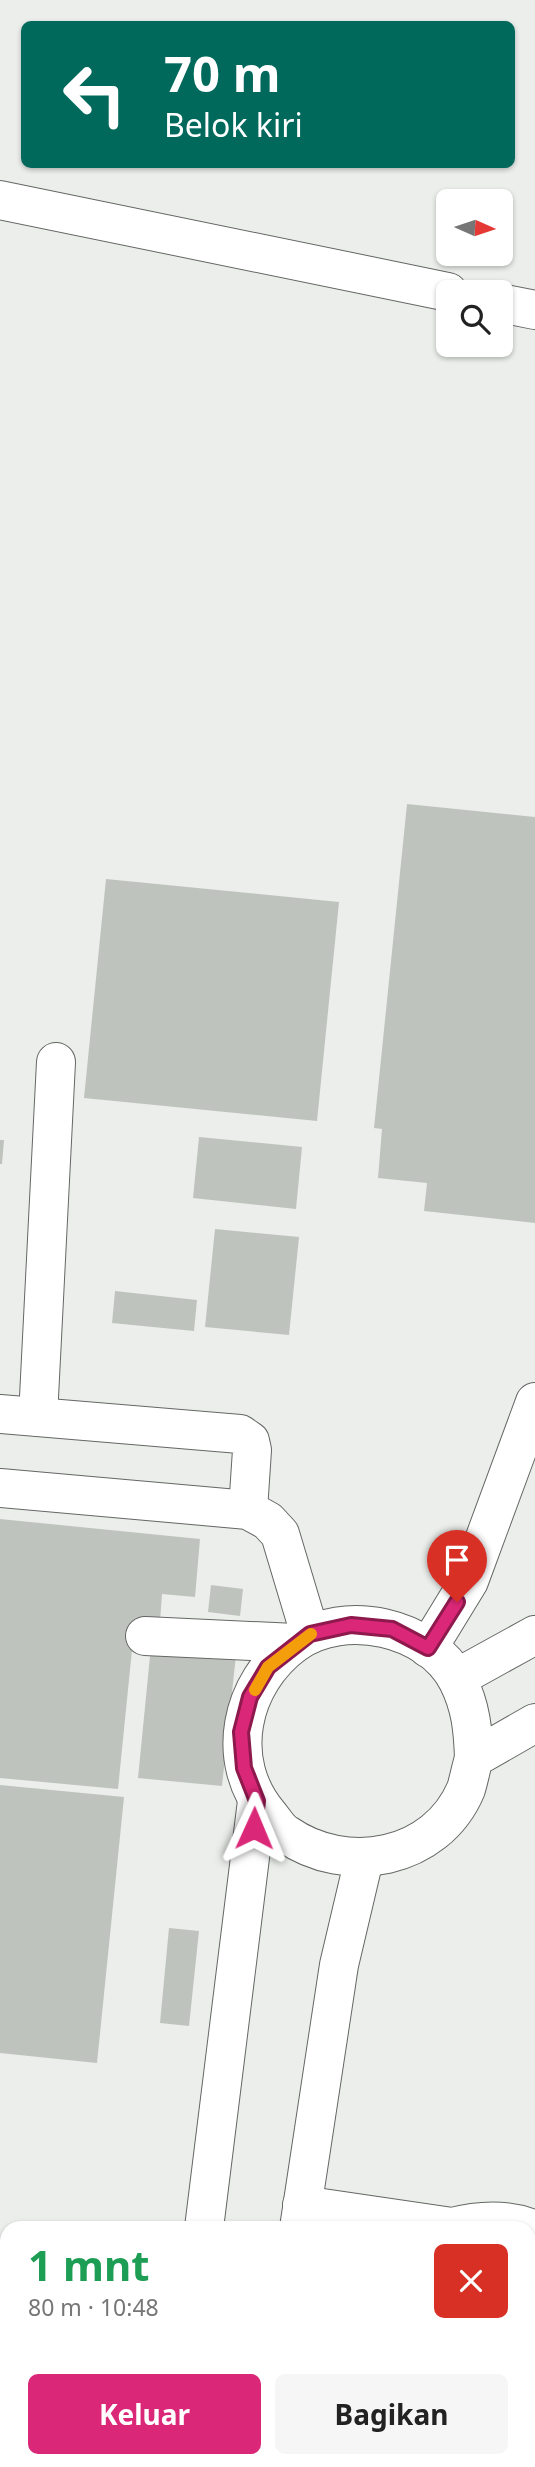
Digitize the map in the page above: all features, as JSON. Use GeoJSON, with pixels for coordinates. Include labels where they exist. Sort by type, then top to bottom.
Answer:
{"type":"FeatureCollection","features":[{"type":"Feature","properties":{"kind":"street"},"geometry":{"type":"LineString","coordinates":[[0,200],[436,290]]}},
{"type":"Feature","properties":{"kind":"street"},"geometry":{"type":"LineString","coordinates":[[513,306],[535,310]]}},
{"type":"Feature","properties":{"kind":"street"},"geometry":{"type":"LineString","coordinates":[[38,1417],[56,1062]]}},
{"type":"Feature","properties":{"kind":"street"},"geometry":{"type":"LineString","coordinates":[[428,1648],[469,1581],[535,1402]]}},
{"type":"Feature","properties":{"kind":"street"},"geometry":{"type":"LineString","coordinates":[[0,1414],[240,1434],[250,1441],[252,1450],[248,1510]]}},
{"type":"Feature","properties":{"kind":"street"},"geometry":{"type":"LineString","coordinates":[[0,1488],[248,1510],[268,1521],[280,1534],[303,1639]]}},
{"type":"Feature","properties":{"kind":"street"},"geometry":{"type":"LineString","coordinates":[[145,1636],[303,1639],[351,1625],[392,1629],[428,1648],[457,1678],[472,1717],[474,1758],[465,1789],[448,1817],[425,1839],[396,1854],[364,1859],[322,1854],[285,1833],[257,1801],[244,1768],[241,1732],[250,1697],[268,1667],[303,1639]]}},
{"type":"Feature","properties":{"kind":"street"},"geometry":{"type":"LineString","coordinates":[[457,1678],[535,1635]]}},
{"type":"Feature","properties":{"kind":"street"},"geometry":{"type":"LineString","coordinates":[[474,1758],[535,1723]]}},
{"type":"Feature","properties":{"kind":"street"},"geometry":{"type":"LineString","coordinates":[[205,2221],[257,1801]]}},
{"type":"Feature","properties":{"kind":"street"},"geometry":{"type":"LineString","coordinates":[[364,1859],[339,1965],[300,2216],[369,2221]]}},
{"type":"Feature","properties":{"kind":"street"},"geometry":{"type":"LineString","coordinates":[[475,2221],[497,2221]]}},
{"type":"Feature","properties":{"kind":"building"},"geometry":{"type":"Polygon","coordinates":[[[407,804],[535,817],[535,1223],[424,1211],[427,1183],[378,1178],[382,1129],[374,1128],[407,804]]]}},
{"type":"Feature","properties":{"kind":"building"},"geometry":{"type":"Polygon","coordinates":[[[106,879],[339,902],[317,1121],[84,1098],[106,879]]]}},
{"type":"Feature","properties":{"kind":"building"},"geometry":{"type":"Polygon","coordinates":[[[199,1137],[302,1147],[296,1209],[193,1198],[199,1137]]]}},
{"type":"Feature","properties":{"kind":"building"},"geometry":{"type":"Polygon","coordinates":[[[0,1140],[4,1140],[2,1164],[0,1164],[0,1140]]]}},
{"type":"Feature","properties":{"kind":"building"},"geometry":{"type":"Polygon","coordinates":[[[215,1229],[299,1237],[289,1335],[205,1327],[215,1229]]]}},
{"type":"Feature","properties":{"kind":"building"},"geometry":{"type":"Polygon","coordinates":[[[115,1291],[197,1300],[194,1331],[112,1323],[115,1291]]]}},
{"type":"Feature","properties":{"kind":"building"},"geometry":{"type":"Polygon","coordinates":[[[0,1519],[200,1539],[195,1597],[162,1594],[160,1622],[135,1620],[118,1789],[0,1778],[0,1519]]]}},
{"type":"Feature","properties":{"kind":"building"},"geometry":{"type":"Polygon","coordinates":[[[211,1585],[243,1589],[240,1616],[208,1612],[211,1585]]]}},
{"type":"Feature","properties":{"kind":"building"},"geometry":{"type":"Polygon","coordinates":[[[151,1646],[236,1655],[222,1786],[138,1778],[151,1646]]]}},
{"type":"Feature","properties":{"kind":"building"},"geometry":{"type":"Polygon","coordinates":[[[0,1785],[124,1797],[97,2063],[0,2053],[0,1785]]]}},
{"type":"Feature","properties":{"kind":"building"},"geometry":{"type":"Polygon","coordinates":[[[169,1928],[199,1931],[189,2026],[160,2023],[169,1928]]]}},
{"type":"Feature","properties":{"kind":"slow traffic"},"geometry":{"type":"LineString","coordinates":[[255,1690],[268,1667],[295,1643],[311,1634]]}},
{"type":"Feature","properties":{"kind":"route"},"geometry":{"type":"LineString","coordinates":[[254,1828],[257,1801],[244,1768],[241,1732],[250,1697],[268,1667],[295,1643],[310,1634],[351,1625],[392,1629],[428,1648],[457,1602]]}}]}
